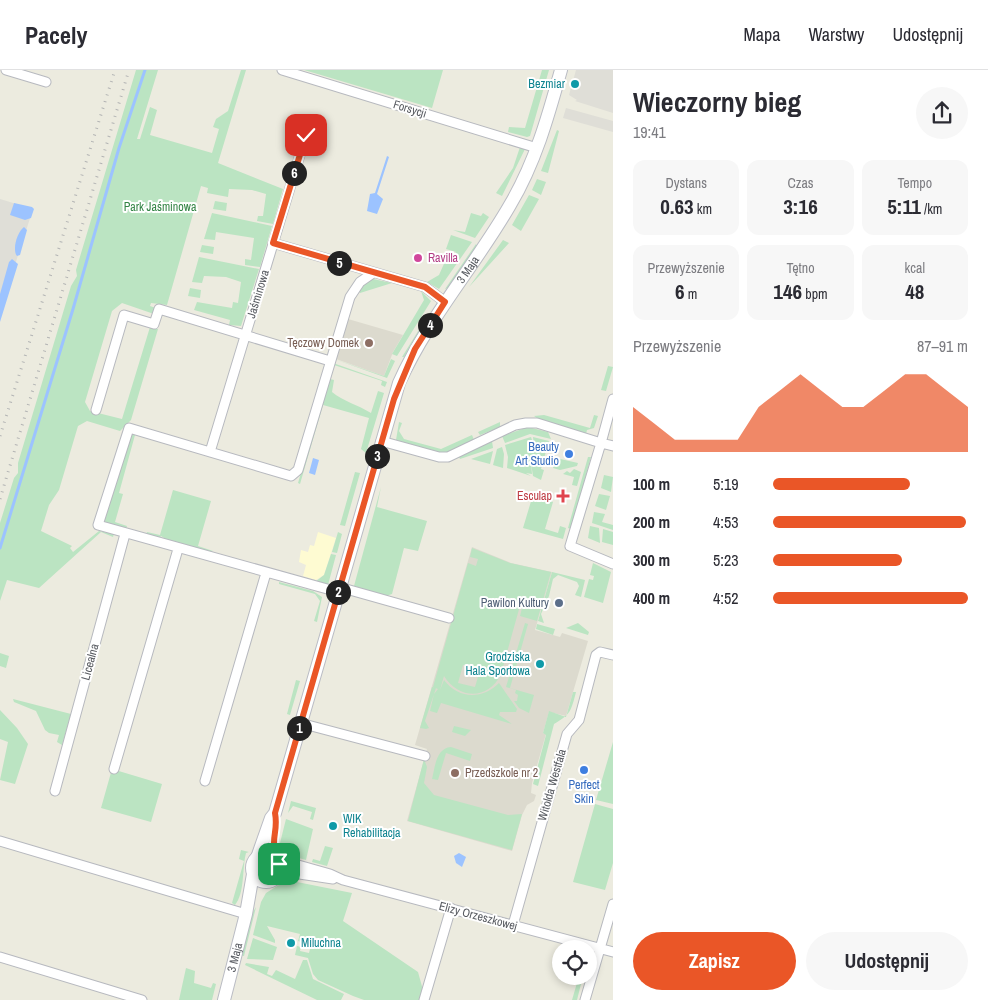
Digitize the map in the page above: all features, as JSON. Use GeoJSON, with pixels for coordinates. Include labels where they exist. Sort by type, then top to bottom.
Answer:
{"type":"FeatureCollection","features":[{"type":"Feature","properties":{"kind":"street"},"geometry":{"type":"LineString","coordinates":[[6,70],[46,82]]}},
{"type":"Feature","properties":{"kind":"street","name":"Forsycji"},"geometry":{"type":"LineString","coordinates":[[282,70],[537,148]]}},
{"type":"Feature","properties":{"kind":"street","name":"3 Maja"},"geometry":{"type":"LineString","coordinates":[[258,855],[271,818],[275,813],[396,391],[423,335],[510,205],[537,148],[561,70]]}},
{"type":"Feature","properties":{"kind":"street","name":"Jaśminowa"},"geometry":{"type":"LineString","coordinates":[[210,452],[306,135]]}},
{"type":"Feature","properties":{"kind":"street"},"geometry":{"type":"LineString","coordinates":[[273,243],[425,287],[445,302]]}},
{"type":"Feature","properties":{"kind":"street"},"geometry":{"type":"LineString","coordinates":[[373,273],[360,282],[352,292],[298,470],[291,476],[129,428],[98,525],[266,573],[449,618]]}},
{"type":"Feature","properties":{"kind":"street"},"geometry":{"type":"LineString","coordinates":[[96,410],[124,315],[154,324],[159,309],[330,361]]}},
{"type":"Feature","properties":{"kind":"street"},"geometry":{"type":"LineString","coordinates":[[613,399],[570,546],[613,564]]}},
{"type":"Feature","properties":{"kind":"street"},"geometry":{"type":"LineString","coordinates":[[381,441],[439,457],[448,457],[515,425],[537,423],[613,446]]}},
{"type":"Feature","properties":{"kind":"street","name":"Licealna"},"geometry":{"type":"LineString","coordinates":[[55,791],[125,534]]}},
{"type":"Feature","properties":{"kind":"street"},"geometry":{"type":"LineString","coordinates":[[114,769],[178,549]]}},
{"type":"Feature","properties":{"kind":"street"},"geometry":{"type":"LineString","coordinates":[[205,781],[266,573]]}},
{"type":"Feature","properties":{"kind":"street","name":"Witolda Westfala"},"geometry":{"type":"LineString","coordinates":[[513,925],[567,734],[579,720],[596,655],[601,652],[613,655]]}},
{"type":"Feature","properties":{"kind":"street"},"geometry":{"type":"LineString","coordinates":[[300,722],[424,756]]}},
{"type":"Feature","properties":{"kind":"street","name":"3 Maja"},"geometry":{"type":"LineString","coordinates":[[275,813],[276,820],[272,840],[276,858]]}},
{"type":"Feature","properties":{"kind":"street"},"geometry":{"type":"LineString","coordinates":[[0,841],[246,914]]}},
{"type":"Feature","properties":{"kind":"street"},"geometry":{"type":"LineString","coordinates":[[267,854],[276,858],[280,866],[277,876],[265,882],[257,880],[253,874],[252,862],[258,855],[267,854]]}},
{"type":"Feature","properties":{"kind":"street","name":"Elizy Orzeszkowej"},"geometry":{"type":"LineString","coordinates":[[276,858],[330,874],[343,880]]}},
{"type":"Feature","properties":{"kind":"street","name":"Elizy Orzeszkowej"},"geometry":{"type":"LineString","coordinates":[[277,876],[293,873],[343,880],[613,952]]}},
{"type":"Feature","properties":{"kind":"street","name":"3 Maja"},"geometry":{"type":"LineString","coordinates":[[224,1000],[246,914],[253,874]]}},
{"type":"Feature","properties":{"kind":"street","name":"3 Maja"},"geometry":{"type":"LineString","coordinates":[[246,914],[265,882]]}},
{"type":"Feature","properties":{"kind":"street"},"geometry":{"type":"LineString","coordinates":[[585,1000],[613,904]]}},
{"type":"Feature","properties":{"kind":"street"},"geometry":{"type":"LineString","coordinates":[[424,1000],[451,908]]}},
{"type":"Feature","properties":{"kind":"street"},"geometry":{"type":"LineString","coordinates":[[0,958],[142,1000]]}},
{"type":"Feature","properties":{"kind":"shaded area"},"geometry":{"type":"Polygon","coordinates":[[[576,70],[613,70],[613,113],[575,101],[577,100],[569,95],[576,70]]]}},
{"type":"Feature","properties":{"kind":"shaded area"},"geometry":{"type":"Polygon","coordinates":[[[566,108],[613,121],[613,132],[563,118],[566,108]]]}},
{"type":"Feature","properties":{"kind":"shaded area"},"geometry":{"type":"Polygon","coordinates":[[[0,199],[33,209],[0,311],[0,199]]]}},
{"type":"Feature","properties":{"kind":"shaded area","name":"Tęczowy Domek"},"geometry":{"type":"Polygon","coordinates":[[[348,319],[403,335],[393,352],[384,376],[336,359],[348,319]]]}},
{"type":"Feature","properties":{"kind":"shaded area"},"geometry":{"type":"Polygon","coordinates":[[[318,532],[336,538],[324,575],[316,580],[303,576],[306,565],[299,562],[301,550],[308,552],[310,545],[314,546],[318,532]]]}},
{"type":"Feature","properties":{"kind":"shaded area"},"geometry":{"type":"Polygon","coordinates":[[[472,547],[511,563],[552,572],[535,630],[560,637],[562,633],[588,641],[566,716],[549,712],[543,733],[546,734],[532,783],[531,793],[536,795],[534,801],[527,805],[522,815],[512,851],[407,821],[427,749],[415,745],[472,547]]]}},
{"type":"Feature","properties":{"kind":"green space","name":"Park Jaśminowa"},"geometry":{"type":"Polygon","coordinates":[[[136,70],[158,70],[137,139],[140,139],[150,107],[157,110],[150,135],[212,153],[219,129],[213,127],[216,119],[228,111],[241,70],[246,70],[218,163],[283,189],[273,224],[257,221],[258,216],[263,216],[266,194],[252,190],[229,189],[228,197],[207,193],[208,188],[201,186],[167,305],[151,303],[150,306],[156,308],[154,314],[122,303],[112,311],[85,402],[90,411],[122,419],[150,327],[158,329],[131,420],[120,431],[87,421],[78,426],[59,490],[49,505],[41,531],[72,546],[70,548],[73,552],[99,531],[114,534],[113,537],[101,532],[39,588],[7,580],[0,601],[0,523],[14,478],[18,473],[18,463],[71,286],[77,276],[76,270],[136,70]]]}},
{"type":"Feature","properties":{"kind":"green space"},"geometry":{"type":"Polygon","coordinates":[[[304,70],[443,70],[432,108],[304,70]]]}},
{"type":"Feature","properties":{"kind":"green space"},"geometry":{"type":"Polygon","coordinates":[[[542,70],[549,70],[530,136],[527,137],[508,132],[509,127],[525,128],[542,70]]]}},
{"type":"Feature","properties":{"kind":"green space"},"geometry":{"type":"Polygon","coordinates":[[[557,130],[559,131],[548,173],[541,171],[557,130]]]}},
{"type":"Feature","properties":{"kind":"green space"},"geometry":{"type":"Polygon","coordinates":[[[520,147],[525,149],[502,196],[496,193],[513,168],[520,147]]]}},
{"type":"Feature","properties":{"kind":"green space"},"geometry":{"type":"Polygon","coordinates":[[[537,179],[546,182],[541,195],[532,190],[537,179]]]}},
{"type":"Feature","properties":{"kind":"green space"},"geometry":{"type":"Polygon","coordinates":[[[529,195],[539,199],[521,231],[512,225],[529,195]]]}},
{"type":"Feature","properties":{"kind":"green space"},"geometry":{"type":"Polygon","coordinates":[[[215,201],[227,203],[226,211],[213,209],[215,201]]]}},
{"type":"Feature","properties":{"kind":"green space"},"geometry":{"type":"Polygon","coordinates":[[[212,213],[272,226],[260,267],[245,265],[245,259],[251,260],[254,238],[216,232],[215,240],[204,239],[212,213]]]}},
{"type":"Feature","properties":{"kind":"green space"},"geometry":{"type":"Polygon","coordinates":[[[471,213],[481,216],[483,213],[489,217],[475,238],[453,230],[465,232],[471,213]]]}},
{"type":"Feature","properties":{"kind":"green space"},"geometry":{"type":"Polygon","coordinates":[[[451,235],[472,242],[439,289],[427,282],[439,275],[447,257],[452,258],[456,252],[446,249],[451,235]]]}},
{"type":"Feature","properties":{"kind":"green space"},"geometry":{"type":"Polygon","coordinates":[[[503,240],[509,243],[469,287],[503,240]]]}},
{"type":"Feature","properties":{"kind":"green space"},"geometry":{"type":"Polygon","coordinates":[[[476,244],[477,246],[448,288],[445,289],[476,244]]]}},
{"type":"Feature","properties":{"kind":"green space"},"geometry":{"type":"Polygon","coordinates":[[[202,245],[214,247],[213,254],[200,252],[202,245]]]}},
{"type":"Feature","properties":{"kind":"green space"},"geometry":{"type":"Polygon","coordinates":[[[199,257],[259,269],[241,326],[229,325],[230,320],[194,310],[197,302],[232,308],[233,302],[238,303],[241,282],[226,277],[204,276],[202,283],[192,282],[199,257]]]}},
{"type":"Feature","properties":{"kind":"green space"},"geometry":{"type":"Polygon","coordinates":[[[373,279],[392,283],[360,293],[358,290],[364,283],[373,279]]]}},
{"type":"Feature","properties":{"kind":"green space"},"geometry":{"type":"Polygon","coordinates":[[[190,288],[201,290],[200,298],[188,296],[190,288]]]}},
{"type":"Feature","properties":{"kind":"green space"},"geometry":{"type":"Polygon","coordinates":[[[421,291],[431,301],[397,356],[392,354],[424,300],[421,291]]]}},
{"type":"Feature","properties":{"kind":"green space"},"geometry":{"type":"Polygon","coordinates":[[[433,307],[404,357],[402,357],[433,307]]]}},
{"type":"Feature","properties":{"kind":"green space"},"geometry":{"type":"Polygon","coordinates":[[[334,359],[384,376],[391,359],[395,361],[387,378],[334,359]]]}},
{"type":"Feature","properties":{"kind":"green space"},"geometry":{"type":"Polygon","coordinates":[[[333,363],[387,382],[385,387],[381,385],[382,381],[334,365],[330,379],[334,380],[332,392],[341,398],[371,413],[378,391],[384,393],[366,453],[361,449],[369,418],[323,405],[300,484],[298,483],[333,363]]]}},
{"type":"Feature","properties":{"kind":"green space"},"geometry":{"type":"Polygon","coordinates":[[[608,366],[613,367],[606,391],[601,390],[608,366]]]}},
{"type":"Feature","properties":{"kind":"green space"},"geometry":{"type":"Polygon","coordinates":[[[544,415],[590,428],[594,415],[598,416],[594,428],[587,430],[586,434],[541,421],[534,416],[544,415]]]}},
{"type":"Feature","properties":{"kind":"green space"},"geometry":{"type":"Polygon","coordinates":[[[399,422],[402,423],[399,431],[404,439],[441,449],[472,435],[474,440],[448,453],[439,453],[396,440],[399,422]]]}},
{"type":"Feature","properties":{"kind":"green space"},"geometry":{"type":"Polygon","coordinates":[[[500,422],[500,427],[480,435],[478,432],[500,422]]]}},
{"type":"Feature","properties":{"kind":"green space"},"geometry":{"type":"Polygon","coordinates":[[[528,427],[548,432],[551,439],[530,434],[505,443],[502,436],[528,427]]]}},
{"type":"Feature","properties":{"kind":"green space"},"geometry":{"type":"Polygon","coordinates":[[[128,434],[135,435],[119,493],[123,494],[115,522],[127,526],[126,529],[105,523],[104,520],[128,434]]]}},
{"type":"Feature","properties":{"kind":"green space"},"geometry":{"type":"Polygon","coordinates":[[[531,437],[534,446],[533,437],[549,441],[541,469],[544,470],[541,480],[533,476],[531,463],[532,474],[526,473],[531,476],[507,468],[508,457],[505,445],[531,437]]]}},
{"type":"Feature","properties":{"kind":"green space"},"geometry":{"type":"Polygon","coordinates":[[[492,441],[493,448],[460,459],[459,457],[492,441]]]}},
{"type":"Feature","properties":{"kind":"green space"},"geometry":{"type":"Polygon","coordinates":[[[502,447],[504,454],[503,468],[493,465],[497,449],[502,447]]]}},
{"type":"Feature","properties":{"kind":"green space"},"geometry":{"type":"Polygon","coordinates":[[[493,451],[490,464],[471,459],[493,451]]]}},
{"type":"Feature","properties":{"kind":"green space"},"geometry":{"type":"Polygon","coordinates":[[[588,457],[591,457],[571,529],[568,528],[588,457]]]}},
{"type":"Feature","properties":{"kind":"green space"},"geometry":{"type":"Polygon","coordinates":[[[556,458],[578,463],[577,466],[560,470],[553,468],[556,458]]]}},
{"type":"Feature","properties":{"kind":"green space"},"geometry":{"type":"Polygon","coordinates":[[[574,469],[581,472],[577,486],[572,485],[574,477],[563,474],[567,471],[570,473],[574,469]]]}},
{"type":"Feature","properties":{"kind":"green space"},"geometry":{"type":"Polygon","coordinates":[[[355,472],[360,473],[345,526],[340,525],[355,472]]]}},
{"type":"Feature","properties":{"kind":"green space"},"geometry":{"type":"Polygon","coordinates":[[[604,475],[613,477],[611,492],[601,488],[604,475]]]}},
{"type":"Feature","properties":{"kind":"green space"},"geometry":{"type":"Polygon","coordinates":[[[381,487],[377,507],[427,521],[418,551],[404,548],[392,594],[386,596],[354,586],[381,487]]]}},
{"type":"Feature","properties":{"kind":"green space"},"geometry":{"type":"Polygon","coordinates":[[[173,490],[211,501],[198,546],[213,551],[167,540],[161,536],[159,539],[146,535],[147,532],[160,535],[173,490]]]}},
{"type":"Feature","properties":{"kind":"green space"},"geometry":{"type":"Polygon","coordinates":[[[599,494],[610,496],[606,510],[595,506],[599,494]]]}},
{"type":"Feature","properties":{"kind":"green space"},"geometry":{"type":"Polygon","coordinates":[[[532,498],[543,498],[553,502],[545,529],[558,533],[560,526],[566,528],[563,539],[523,528],[532,498]]]}},
{"type":"Feature","properties":{"kind":"green space"},"geometry":{"type":"Polygon","coordinates":[[[594,512],[605,514],[602,522],[613,525],[613,530],[592,523],[594,512]]]}},
{"type":"Feature","properties":{"kind":"green space"},"geometry":{"type":"Polygon","coordinates":[[[590,526],[599,528],[600,543],[588,538],[590,526]]]}},
{"type":"Feature","properties":{"kind":"green space"},"geometry":{"type":"Polygon","coordinates":[[[603,529],[613,532],[613,545],[602,542],[603,529]]]}},
{"type":"Feature","properties":{"kind":"green space"},"geometry":{"type":"Polygon","coordinates":[[[338,532],[342,534],[337,553],[332,552],[338,532]]]}},
{"type":"Feature","properties":{"kind":"green space"},"geometry":{"type":"Polygon","coordinates":[[[472,548],[510,563],[551,572],[537,621],[520,616],[524,600],[523,595],[501,674],[496,683],[482,692],[474,694],[465,693],[450,684],[444,676],[440,690],[444,680],[457,691],[471,695],[486,692],[499,683],[517,709],[516,712],[500,712],[499,715],[512,724],[441,703],[437,713],[430,711],[434,694],[438,689],[433,687],[468,563],[476,566],[478,559],[470,557],[472,548]],[[463,665],[458,683],[475,687],[480,670],[463,665]]]}},
{"type":"Feature","properties":{"kind":"green space"},"geometry":{"type":"Polygon","coordinates":[[[331,554],[336,555],[328,585],[315,582],[324,575],[331,554]]]}},
{"type":"Feature","properties":{"kind":"green space"},"geometry":{"type":"Polygon","coordinates":[[[593,563],[611,572],[603,603],[584,597],[589,579],[593,580],[594,576],[590,575],[593,563]]]}},
{"type":"Feature","properties":{"kind":"green space"},"geometry":{"type":"Polygon","coordinates":[[[552,572],[585,580],[581,597],[575,595],[579,586],[577,582],[558,575],[553,579],[549,596],[541,614],[544,623],[538,621],[552,572]]]}},
{"type":"Feature","properties":{"kind":"green space"},"geometry":{"type":"Polygon","coordinates":[[[279,582],[313,591],[322,597],[317,622],[314,621],[320,601],[315,594],[279,584],[279,582]]]}},
{"type":"Feature","properties":{"kind":"green space"},"geometry":{"type":"Polygon","coordinates":[[[525,623],[528,624],[510,688],[534,695],[529,713],[519,708],[514,701],[517,701],[518,695],[515,693],[516,690],[506,687],[525,623]]]}},
{"type":"Feature","properties":{"kind":"green space"},"geometry":{"type":"Polygon","coordinates":[[[578,623],[589,632],[588,635],[566,628],[578,623]]]}},
{"type":"Feature","properties":{"kind":"green space"},"geometry":{"type":"Polygon","coordinates":[[[537,624],[555,629],[553,635],[536,629],[537,624]]]}},
{"type":"Feature","properties":{"kind":"green space"},"geometry":{"type":"Polygon","coordinates":[[[0,653],[9,656],[6,668],[0,666],[0,653]]]}},
{"type":"Feature","properties":{"kind":"green space"},"geometry":{"type":"Polygon","coordinates":[[[296,680],[300,681],[290,715],[287,714],[296,680]]]}},
{"type":"Feature","properties":{"kind":"green space"},"geometry":{"type":"Polygon","coordinates":[[[432,687],[436,688],[425,721],[429,728],[420,728],[432,687]]]}},
{"type":"Feature","properties":{"kind":"green space"},"geometry":{"type":"Polygon","coordinates":[[[573,692],[576,692],[570,711],[567,715],[573,692]]]}},
{"type":"Feature","properties":{"kind":"green space"},"geometry":{"type":"Polygon","coordinates":[[[13,699],[71,714],[62,745],[57,742],[59,735],[45,730],[36,711],[14,702],[13,699]]]}},
{"type":"Feature","properties":{"kind":"green space"},"geometry":{"type":"Polygon","coordinates":[[[0,710],[17,728],[28,744],[15,784],[0,780],[8,742],[0,739],[0,710]]]}},
{"type":"Feature","properties":{"kind":"green space"},"geometry":{"type":"Polygon","coordinates":[[[549,711],[565,717],[554,724],[538,786],[533,784],[546,735],[543,733],[549,711]]]}},
{"type":"Feature","properties":{"kind":"green space"},"geometry":{"type":"Polygon","coordinates":[[[454,726],[471,730],[465,736],[452,732],[454,726]]]}},
{"type":"Feature","properties":{"kind":"green space"},"geometry":{"type":"Polygon","coordinates":[[[613,742],[613,804],[596,800],[613,742]]]}},
{"type":"Feature","properties":{"kind":"green space"},"geometry":{"type":"Polygon","coordinates":[[[451,747],[472,754],[470,761],[446,753],[438,780],[432,779],[439,754],[446,748],[451,747]]]}},
{"type":"Feature","properties":{"kind":"green space"},"geometry":{"type":"Polygon","coordinates":[[[424,759],[427,767],[424,783],[434,795],[508,815],[522,814],[512,850],[408,821],[424,759]]]}},
{"type":"Feature","properties":{"kind":"green space"},"geometry":{"type":"Polygon","coordinates":[[[112,769],[162,784],[151,822],[101,808],[112,769]]]}},
{"type":"Feature","properties":{"kind":"green space"},"geometry":{"type":"Polygon","coordinates":[[[291,801],[316,808],[313,820],[310,819],[312,812],[293,806],[288,813],[291,801]]]}},
{"type":"Feature","properties":{"kind":"green space"},"geometry":{"type":"Polygon","coordinates":[[[595,804],[613,809],[613,863],[605,890],[573,882],[595,804]]]}},
{"type":"Feature","properties":{"kind":"green space"},"geometry":{"type":"Polygon","coordinates":[[[286,819],[313,829],[306,860],[285,854],[280,843],[286,819]]]}},
{"type":"Feature","properties":{"kind":"green space"},"geometry":{"type":"Polygon","coordinates":[[[325,846],[333,848],[327,866],[312,862],[313,859],[320,861],[325,846]]]}},
{"type":"Feature","properties":{"kind":"green space"},"geometry":{"type":"Polygon","coordinates":[[[241,850],[249,852],[246,853],[242,887],[235,905],[232,903],[244,861],[239,859],[241,850]]]}},
{"type":"Feature","properties":{"kind":"green space"},"geometry":{"type":"Polygon","coordinates":[[[265,861],[270,863],[272,868],[270,873],[265,875],[260,873],[258,868],[260,863],[265,861]]]}},
{"type":"Feature","properties":{"kind":"green space"},"geometry":{"type":"Polygon","coordinates":[[[287,880],[352,893],[343,921],[418,972],[423,990],[420,1000],[364,1000],[353,996],[318,980],[313,974],[308,958],[295,955],[297,946],[301,947],[300,951],[309,953],[311,945],[298,941],[300,934],[267,926],[275,943],[253,935],[261,902],[266,893],[287,880]]]}},
{"type":"Feature","properties":{"kind":"green space"},"geometry":{"type":"Polygon","coordinates":[[[256,907],[244,956],[239,955],[250,917],[256,907]]]}},
{"type":"Feature","properties":{"kind":"green space"},"geometry":{"type":"Polygon","coordinates":[[[253,938],[277,947],[273,960],[247,959],[253,938]]]}},
{"type":"Feature","properties":{"kind":"green space"},"geometry":{"type":"Polygon","coordinates":[[[303,960],[307,960],[313,979],[344,994],[341,1000],[317,1000],[245,965],[246,963],[269,967],[267,974],[272,976],[276,970],[295,979],[303,960]]]}},
{"type":"Feature","properties":{"kind":"green space"},"geometry":{"type":"Polygon","coordinates":[[[186,968],[195,971],[194,983],[211,988],[213,983],[216,984],[212,1000],[179,1000],[186,968]]]}},
{"type":"Feature","properties":{"kind":"green space"},"geometry":{"type":"Polygon","coordinates":[[[576,985],[581,985],[577,1000],[572,1000],[576,985]]]}},
{"type":"Feature","properties":{"kind":"water"},"geometry":{"type":"Polygon","coordinates":[[[387,156],[389,157],[377,194],[383,199],[377,214],[367,211],[370,194],[375,193],[387,156]]]}},
{"type":"Feature","properties":{"kind":"water"},"geometry":{"type":"Polygon","coordinates":[[[14,203],[32,207],[34,209],[31,218],[25,220],[10,215],[14,203]]]}},
{"type":"Feature","properties":{"kind":"water"},"geometry":{"type":"Polygon","coordinates":[[[24,227],[27,230],[20,255],[17,256],[15,250],[16,241],[21,229],[24,227]]]}},
{"type":"Feature","properties":{"kind":"water"},"geometry":{"type":"Polygon","coordinates":[[[12,259],[18,264],[0,322],[0,294],[9,262],[12,259]]]}},
{"type":"Feature","properties":{"kind":"water"},"geometry":{"type":"Polygon","coordinates":[[[313,458],[319,460],[315,475],[309,473],[313,458]]]}},
{"type":"Feature","properties":{"kind":"water"},"geometry":{"type":"Polygon","coordinates":[[[459,853],[466,857],[462,867],[456,863],[454,856],[459,853]]]}},
{"type":"Feature","properties":{"kind":"waterway"},"geometry":{"type":"LineString","coordinates":[[0,548],[73,309],[119,148],[145,70]]}},
{"type":"Feature","properties":{"kind":"railway"},"geometry":{"type":"LineString","coordinates":[[0,436],[115,70]]}},
{"type":"Feature","properties":{"kind":"railway"},"geometry":{"type":"LineString","coordinates":[[0,499],[129,70]]}},
{"type":"Feature","properties":{"kind":"place","name":"Bezmiar"},"geometry":{"type":"Point","coordinates":[575,84]}},
{"type":"Feature","properties":{"kind":"place","name":"Ravilla"},"geometry":{"type":"Point","coordinates":[418,258]}},
{"type":"Feature","properties":{"kind":"place","name":"Tęczowy Domek"},"geometry":{"type":"Point","coordinates":[369,343]}},
{"type":"Feature","properties":{"kind":"place","name":"Beauty Art Studio"},"geometry":{"type":"Point","coordinates":[569,454]}},
{"type":"Feature","properties":{"kind":"place","name":"Esculap"},"geometry":{"type":"Point","coordinates":[563,496]}},
{"type":"Feature","properties":{"kind":"place","name":"Pawilon Kultury"},"geometry":{"type":"Point","coordinates":[559,603]}},
{"type":"Feature","properties":{"kind":"place","name":"Grodziska Hala Sportowa"},"geometry":{"type":"Point","coordinates":[540,664]}},
{"type":"Feature","properties":{"kind":"place","name":"Perfect Skin"},"geometry":{"type":"Point","coordinates":[584,770]}},
{"type":"Feature","properties":{"kind":"place","name":"Przedszkole nr 2"},"geometry":{"type":"Point","coordinates":[455,773]}},
{"type":"Feature","properties":{"kind":"place","name":"WIK Rehabilitacja"},"geometry":{"type":"Point","coordinates":[333,826]}},
{"type":"Feature","properties":{"kind":"place","name":"Miluchna"},"geometry":{"type":"Point","coordinates":[291,943]}},
{"type":"Feature","properties":{"kind":"route"},"geometry":{"type":"LineString","coordinates":[[279,864],[272,840],[280,792],[394,399],[399,383],[415,349],[445,302],[425,287],[273,243],[306,135]]}}]}
